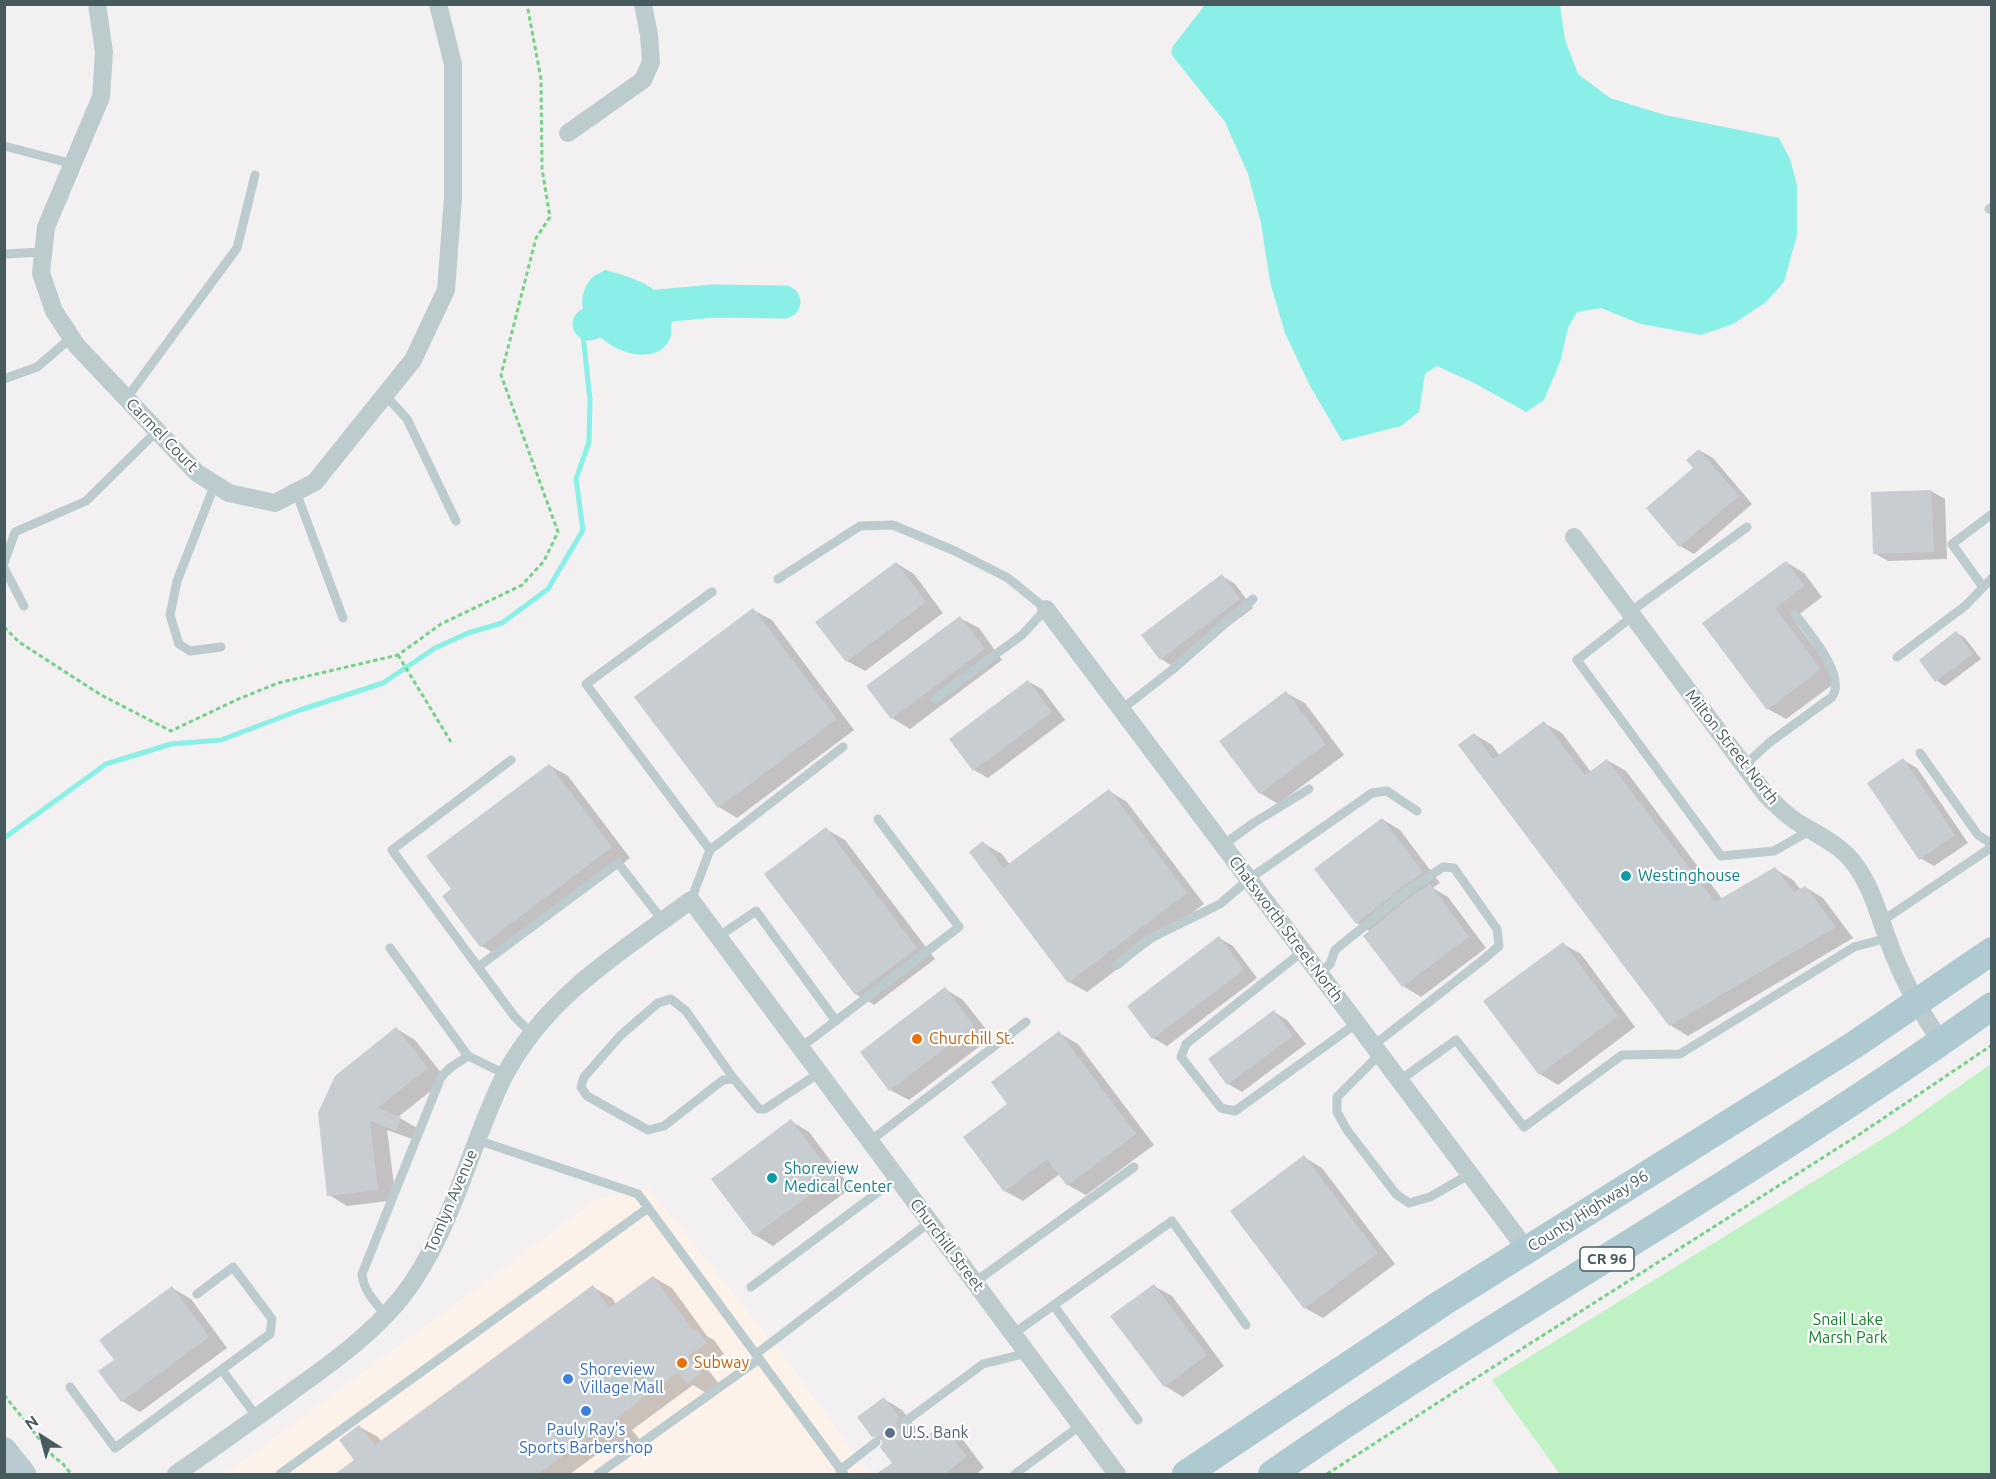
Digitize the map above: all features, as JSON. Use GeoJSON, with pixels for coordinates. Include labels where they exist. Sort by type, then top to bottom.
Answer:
{"type":"FeatureCollection","features":[{"type":"Feature","properties":{"kind":"main road","name":"County Highway 96"},"geometry":{"type":"LineString","coordinates":[[1186,1474],[1442,1303],[1844,1051],[1992,951]]}},
{"type":"Feature","properties":{"kind":"main road","name":"CR 96"},"geometry":{"type":"LineString","coordinates":[[1272,1474],[1354,1418],[1689,1207],[1941,1042],[1992,1006]]}},
{"type":"Feature","properties":{"kind":"main road"},"geometry":{"type":"LineString","coordinates":[[4,1450],[23,1474]]}},
{"type":"Feature","properties":{"kind":"street","name":"Carmel Court"},"geometry":{"type":"LineString","coordinates":[[97,4],[104,52],[101,97],[46,227],[41,273],[54,311],[77,346],[197,473],[229,493],[275,503],[315,482],[385,395],[413,360],[446,290],[453,198],[453,64],[438,4]]}},
{"type":"Feature","properties":{"kind":"street"},"geometry":{"type":"LineString","coordinates":[[568,132],[644,80],[651,62],[643,4]]}},
{"type":"Feature","properties":{"kind":"street","name":"Milton Street North"},"geometry":{"type":"LineString","coordinates":[[1574,537],[1766,795],[1780,809],[1837,847],[1852,860],[1877,907],[1884,930],[1916,1004],[1941,1042]]}},
{"type":"Feature","properties":{"kind":"street","name":"Chatsworth Street North"},"geometry":{"type":"LineString","coordinates":[[1046,609],[1526,1249]]}},
{"type":"Feature","properties":{"kind":"street","name":"Tomlyn Avenue"},"geometry":{"type":"LineString","coordinates":[[176,1474],[345,1353],[386,1315],[402,1297],[424,1264],[505,1074],[531,1033],[558,1002],[590,975],[691,900]]}},
{"type":"Feature","properties":{"kind":"street","name":"Churchill Street"},"geometry":{"type":"LineString","coordinates":[[691,900],[1118,1474]]}},
{"type":"Feature","properties":{"kind":"lane"},"geometry":{"type":"LineString","coordinates":[[4,146],[72,164]]}},
{"type":"Feature","properties":{"kind":"lane"},"geometry":{"type":"LineString","coordinates":[[126,399],[237,248],[255,175]]}},
{"type":"Feature","properties":{"kind":"lane"},"geometry":{"type":"LineString","coordinates":[[4,254],[43,252]]}},
{"type":"Feature","properties":{"kind":"lane"},"geometry":{"type":"LineString","coordinates":[[4,380],[37,367],[71,338]]}},
{"type":"Feature","properties":{"kind":"lane"},"geometry":{"type":"LineString","coordinates":[[385,395],[407,419],[456,521]]}},
{"type":"Feature","properties":{"kind":"lane"},"geometry":{"type":"LineString","coordinates":[[4,563],[15,532],[86,501],[157,431]]}},
{"type":"Feature","properties":{"kind":"lane"},"geometry":{"type":"LineString","coordinates":[[215,484],[177,581],[170,615],[179,644],[190,651],[220,647]]}},
{"type":"Feature","properties":{"kind":"lane"},"geometry":{"type":"LineString","coordinates":[[296,492],[343,618]]}},
{"type":"Feature","properties":{"kind":"lane"},"geometry":{"type":"LineString","coordinates":[[1983,587],[1952,544],[1992,514]]}},
{"type":"Feature","properties":{"kind":"lane"},"geometry":{"type":"LineString","coordinates":[[778,579],[860,526],[893,525],[956,551],[1008,578],[1046,609],[1022,635],[935,699]]}},
{"type":"Feature","properties":{"kind":"lane"},"geometry":{"type":"LineString","coordinates":[[1747,527],[1632,614],[1577,660],[1721,856],[1774,850],[1811,830]]}},
{"type":"Feature","properties":{"kind":"lane"},"geometry":{"type":"LineString","coordinates":[[4,568],[24,606]]}},
{"type":"Feature","properties":{"kind":"lane"},"geometry":{"type":"LineString","coordinates":[[1897,657],[1965,606],[1992,578]]}},
{"type":"Feature","properties":{"kind":"lane"},"geometry":{"type":"LineString","coordinates":[[710,850],[586,684],[712,592]]}},
{"type":"Feature","properties":{"kind":"lane"},"geometry":{"type":"LineString","coordinates":[[1122,710],[1172,670],[1253,599]]}},
{"type":"Feature","properties":{"kind":"lane"},"geometry":{"type":"LineString","coordinates":[[1744,766],[1770,742],[1832,697],[1835,691],[1835,680],[1830,663],[1795,614]]}},
{"type":"Feature","properties":{"kind":"lane"},"geometry":{"type":"LineString","coordinates":[[691,900],[710,850],[843,747]]}},
{"type":"Feature","properties":{"kind":"lane"},"geometry":{"type":"LineString","coordinates":[[1400,1080],[1456,1040],[1524,1127],[1622,1055],[1680,1054],[1884,930],[1992,845],[1978,835],[1920,753]]}},
{"type":"Feature","properties":{"kind":"lane"},"geometry":{"type":"LineString","coordinates":[[511,760],[392,850],[514,1016],[531,1033]]}},
{"type":"Feature","properties":{"kind":"lane"},"geometry":{"type":"LineString","coordinates":[[1223,845],[1255,822],[1309,789]]}},
{"type":"Feature","properties":{"kind":"lane"},"geometry":{"type":"LineString","coordinates":[[1117,965],[1147,940],[1220,904],[1249,879],[1372,793],[1387,791],[1418,811]]}},
{"type":"Feature","properties":{"kind":"lane"},"geometry":{"type":"LineString","coordinates":[[800,1048],[958,927],[878,819]]}},
{"type":"Feature","properties":{"kind":"lane"},"geometry":{"type":"LineString","coordinates":[[478,966],[618,863],[663,921]]}},
{"type":"Feature","properties":{"kind":"lane"},"geometry":{"type":"LineString","coordinates":[[1320,974],[1330,964],[1335,950],[1406,892],[1443,867],[1454,868],[1497,929],[1499,946],[1377,1050],[1337,1097],[1337,1112],[1347,1130],[1396,1194],[1409,1203],[1430,1197],[1470,1174]]}},
{"type":"Feature","properties":{"kind":"lane"},"geometry":{"type":"LineString","coordinates":[[718,937],[756,911],[836,1021]]}},
{"type":"Feature","properties":{"kind":"lane"},"geometry":{"type":"LineString","coordinates":[[390,948],[468,1056],[505,1074]]}},
{"type":"Feature","properties":{"kind":"lane"},"geometry":{"type":"LineString","coordinates":[[1303,951],[1186,1044],[1181,1057],[1221,1108],[1235,1111],[1358,1023]]}},
{"type":"Feature","properties":{"kind":"lane"},"geometry":{"type":"LineString","coordinates":[[734,1079],[723,1080],[664,1126],[648,1130],[586,1096],[581,1087],[584,1077],[621,1035],[658,1003],[671,999],[686,1011],[734,1079],[759,1109],[765,1109],[819,1073]]}},
{"type":"Feature","properties":{"kind":"lane"},"geometry":{"type":"LineString","coordinates":[[870,1141],[1026,1022]]}},
{"type":"Feature","properties":{"kind":"lane"},"geometry":{"type":"LineString","coordinates":[[386,1315],[363,1285],[362,1275],[441,1077],[468,1056]]}},
{"type":"Feature","properties":{"kind":"lane"},"geometry":{"type":"LineString","coordinates":[[477,1140],[638,1194],[842,1472],[876,1442]]}},
{"type":"Feature","properties":{"kind":"lane"},"geometry":{"type":"LineString","coordinates":[[975,1282],[1134,1167]]}},
{"type":"Feature","properties":{"kind":"lane"},"geometry":{"type":"LineString","coordinates":[[751,1287],[897,1178]]}},
{"type":"Feature","properties":{"kind":"lane"},"geometry":{"type":"LineString","coordinates":[[280,1474],[648,1208]]}},
{"type":"Feature","properties":{"kind":"lane"},"geometry":{"type":"LineString","coordinates":[[1013,1334],[1172,1221],[1246,1325]]}},
{"type":"Feature","properties":{"kind":"lane"},"geometry":{"type":"LineString","coordinates":[[598,1474],[757,1356],[930,1222]]}},
{"type":"Feature","properties":{"kind":"lane"},"geometry":{"type":"LineString","coordinates":[[70,1387],[114,1448],[270,1334],[272,1319],[233,1268],[197,1294]]}},
{"type":"Feature","properties":{"kind":"lane"},"geometry":{"type":"LineString","coordinates":[[1054,1306],[1138,1420]]}},
{"type":"Feature","properties":{"kind":"lane"},"geometry":{"type":"LineString","coordinates":[[903,1423],[983,1364],[1027,1353]]}},
{"type":"Feature","properties":{"kind":"lane"},"geometry":{"type":"LineString","coordinates":[[222,1370],[256,1417]]}},
{"type":"Feature","properties":{"kind":"lane"},"geometry":{"type":"LineString","coordinates":[[1015,1474],[1081,1425]]}},
{"type":"Feature","properties":{"kind":"path"},"geometry":{"type":"LineString","coordinates":[[4,627],[18,642],[92,689],[171,731],[236,700],[278,684],[398,655],[441,624],[522,585],[544,561],[558,532],[501,375],[536,238],[550,217],[542,169],[541,79],[527,4]]}},
{"type":"Feature","properties":{"kind":"path"},"geometry":{"type":"LineString","coordinates":[[398,655],[451,742]]}},
{"type":"Feature","properties":{"kind":"path"},"geometry":{"type":"LineString","coordinates":[[1327,1474],[1860,1134],[1992,1045]]}},
{"type":"Feature","properties":{"kind":"path"},"geometry":{"type":"LineString","coordinates":[[4,1395],[53,1456],[71,1474]]}},
{"type":"Feature","properties":{"kind":"shaded area"},"geometry":{"type":"Polygon","coordinates":[[[649,1189],[783,1355],[869,1474],[225,1474],[599,1198],[649,1189]]]}},
{"type":"Feature","properties":{"kind":"green space","name":"Snail Lake Marsh Park"},"geometry":{"type":"Polygon","coordinates":[[[1991,1064],[1991,1474],[1560,1474],[1492,1380],[1897,1130],[1991,1064]]]}},
{"type":"Feature","properties":{"kind":"water"},"geometry":{"type":"Polygon","coordinates":[[[1205,5],[1560,5],[1565,40],[1578,74],[1610,98],[1665,115],[1779,138],[1790,159],[1797,185],[1797,235],[1784,282],[1766,302],[1733,324],[1701,335],[1641,324],[1601,308],[1577,312],[1568,328],[1560,362],[1544,400],[1526,412],[1476,384],[1437,366],[1425,374],[1419,412],[1401,426],[1342,441],[1309,384],[1285,333],[1270,282],[1261,223],[1248,174],[1225,122],[1171,54],[1173,46],[1205,5]]]}},
{"type":"Feature","properties":{"kind":"water"},"geometry":{"type":"Polygon","coordinates":[[[605,270],[643,283],[662,297],[672,319],[670,337],[660,350],[639,355],[624,351],[598,335],[588,322],[583,309],[583,294],[590,280],[605,270]]]}},
{"type":"Feature","properties":{"kind":"building"},"geometry":{"type":"Polygon","coordinates":[[[1699,449],[1739,496],[1679,547],[1646,508],[1693,468],[1686,460],[1699,449]]]}},
{"type":"Feature","properties":{"kind":"building"},"geometry":{"type":"Polygon","coordinates":[[[1931,490],[1934,552],[1873,554],[1871,492],[1931,490]]]}},
{"type":"Feature","properties":{"kind":"building"},"geometry":{"type":"Polygon","coordinates":[[[1786,561],[1805,586],[1775,608],[1821,669],[1767,710],[1702,623],[1786,561]]]}},
{"type":"Feature","properties":{"kind":"building"},"geometry":{"type":"Polygon","coordinates":[[[896,562],[926,602],[846,662],[815,622],[896,562]]]}},
{"type":"Feature","properties":{"kind":"building"},"geometry":{"type":"Polygon","coordinates":[[[1222,574],[1240,599],[1160,660],[1141,635],[1222,574]]]}},
{"type":"Feature","properties":{"kind":"building"},"geometry":{"type":"Polygon","coordinates":[[[753,608],[837,719],[718,808],[634,697],[753,608]]]}},
{"type":"Feature","properties":{"kind":"building"},"geometry":{"type":"Polygon","coordinates":[[[960,616],[985,649],[891,719],[866,686],[960,616]]]}},
{"type":"Feature","properties":{"kind":"building"},"geometry":{"type":"Polygon","coordinates":[[[1956,631],[1973,654],[1935,682],[1919,660],[1956,631]]]}},
{"type":"Feature","properties":{"kind":"building"},"geometry":{"type":"Polygon","coordinates":[[[1028,680],[1052,712],[973,771],[949,739],[1028,680]]]}},
{"type":"Feature","properties":{"kind":"building"},"geometry":{"type":"Polygon","coordinates":[[[1286,691],[1326,744],[1259,794],[1219,741],[1286,691]]]}},
{"type":"Feature","properties":{"kind":"building","name":"Westinghouse"},"geometry":{"type":"Polygon","coordinates":[[[1544,721],[1585,775],[1607,759],[1715,902],[1775,867],[1794,892],[1805,886],[1836,927],[1669,1026],[1458,745],[1474,733],[1493,759],[1544,721]]]}},
{"type":"Feature","properties":{"kind":"building"},"geometry":{"type":"Polygon","coordinates":[[[1903,758],[1955,835],[1919,860],[1867,783],[1903,758]]]}},
{"type":"Feature","properties":{"kind":"building"},"geometry":{"type":"Polygon","coordinates":[[[549,764],[612,847],[480,947],[442,896],[451,889],[426,856],[549,764]]]}},
{"type":"Feature","properties":{"kind":"building"},"geometry":{"type":"Polygon","coordinates":[[[1109,789],[1187,893],[1068,983],[969,852],[983,841],[1003,868],[1109,789]]]}},
{"type":"Feature","properties":{"kind":"building"},"geometry":{"type":"Polygon","coordinates":[[[1382,818],[1422,873],[1356,924],[1314,869],[1382,818]]]}},
{"type":"Feature","properties":{"kind":"building"},"geometry":{"type":"Polygon","coordinates":[[[826,827],[917,948],[855,995],[764,874],[826,827]]]}},
{"type":"Feature","properties":{"kind":"building"},"geometry":{"type":"Polygon","coordinates":[[[1430,884],[1469,937],[1402,987],[1363,936],[1410,897],[1430,884]]]}},
{"type":"Feature","properties":{"kind":"building"},"geometry":{"type":"Polygon","coordinates":[[[1219,936],[1244,970],[1152,1039],[1127,1006],[1219,936]]]}},
{"type":"Feature","properties":{"kind":"building"},"geometry":{"type":"Polygon","coordinates":[[[1563,942],[1618,1016],[1539,1075],[1483,1001],[1563,942]]]}},
{"type":"Feature","properties":{"kind":"building","name":"Churchill St."},"geometry":{"type":"Polygon","coordinates":[[[945,987],[974,1026],[889,1091],[860,1052],[945,987]]]}},
{"type":"Feature","properties":{"kind":"building"},"geometry":{"type":"Polygon","coordinates":[[[1274,1010],[1293,1036],[1227,1085],[1208,1059],[1274,1010]]]}},
{"type":"Feature","properties":{"kind":"building"},"geometry":{"type":"Polygon","coordinates":[[[396,1027],[428,1068],[377,1108],[401,1117],[396,1131],[370,1121],[378,1190],[327,1196],[318,1113],[335,1076],[396,1027]]]}},
{"type":"Feature","properties":{"kind":"building"},"geometry":{"type":"Polygon","coordinates":[[[1059,1031],[1136,1134],[1067,1186],[1047,1159],[1004,1192],[963,1137],[1007,1104],[991,1082],[1059,1031]]]}},
{"type":"Feature","properties":{"kind":"building","name":"Shoreview Medical Center"},"geometry":{"type":"Polygon","coordinates":[[[791,1119],[834,1177],[754,1236],[711,1179],[791,1119]]]}},
{"type":"Feature","properties":{"kind":"building"},"geometry":{"type":"Polygon","coordinates":[[[1304,1155],[1378,1253],[1304,1309],[1230,1211],[1304,1155]]]}},
{"type":"Feature","properties":{"kind":"building","name":"Shoreview Village Mall"},"geometry":{"type":"Polygon","coordinates":[[[653,1276],[693,1330],[696,1328],[707,1343],[688,1356],[701,1373],[687,1384],[678,1372],[615,1419],[623,1430],[610,1440],[601,1428],[538,1474],[335,1474],[354,1460],[339,1440],[359,1425],[375,1445],[593,1285],[609,1308],[653,1276]]]}},
{"type":"Feature","properties":{"kind":"building"},"geometry":{"type":"Polygon","coordinates":[[[1154,1284],[1207,1355],[1164,1387],[1110,1316],[1154,1284]]]}},
{"type":"Feature","properties":{"kind":"building"},"geometry":{"type":"Polygon","coordinates":[[[172,1286],[209,1337],[121,1402],[98,1371],[114,1360],[99,1340],[172,1286]]]}},
{"type":"Feature","properties":{"kind":"building","name":"U.S. Bank"},"geometry":{"type":"Polygon","coordinates":[[[884,1397],[899,1417],[896,1423],[898,1427],[903,1430],[907,1428],[918,1443],[942,1424],[967,1457],[944,1474],[876,1474],[892,1463],[880,1447],[882,1438],[872,1437],[857,1417],[884,1397]]]}},
{"type":"Feature","properties":{"kind":"waterway"},"geometry":{"type":"LineString","coordinates":[[589,324],[627,309],[714,301],[784,302]]}},
{"type":"Feature","properties":{"kind":"waterway"},"geometry":{"type":"LineString","coordinates":[[4,838],[106,764],[171,744],[221,740],[300,710],[383,683],[435,648],[468,633],[502,623],[548,589],[583,530],[576,479],[589,442],[590,400],[583,335],[589,324]]}},
{"type":"Feature","properties":{"kind":"place","name":"Westinghouse"},"geometry":{"type":"Point","coordinates":[1626,876]}},
{"type":"Feature","properties":{"kind":"place","name":"Churchill St."},"geometry":{"type":"Point","coordinates":[917,1039]}},
{"type":"Feature","properties":{"kind":"place","name":"Shoreview Medical Center"},"geometry":{"type":"Point","coordinates":[772,1178]}},
{"type":"Feature","properties":{"kind":"place","name":"Subway"},"geometry":{"type":"Point","coordinates":[682,1363]}},
{"type":"Feature","properties":{"kind":"place","name":"Shoreview Village Mall"},"geometry":{"type":"Point","coordinates":[568,1379]}},
{"type":"Feature","properties":{"kind":"place","name":"Pauly Ray's Sports Barbershop"},"geometry":{"type":"Point","coordinates":[586,1411]}},
{"type":"Feature","properties":{"kind":"place","name":"U.S. Bank"},"geometry":{"type":"Point","coordinates":[890,1433]}}]}
